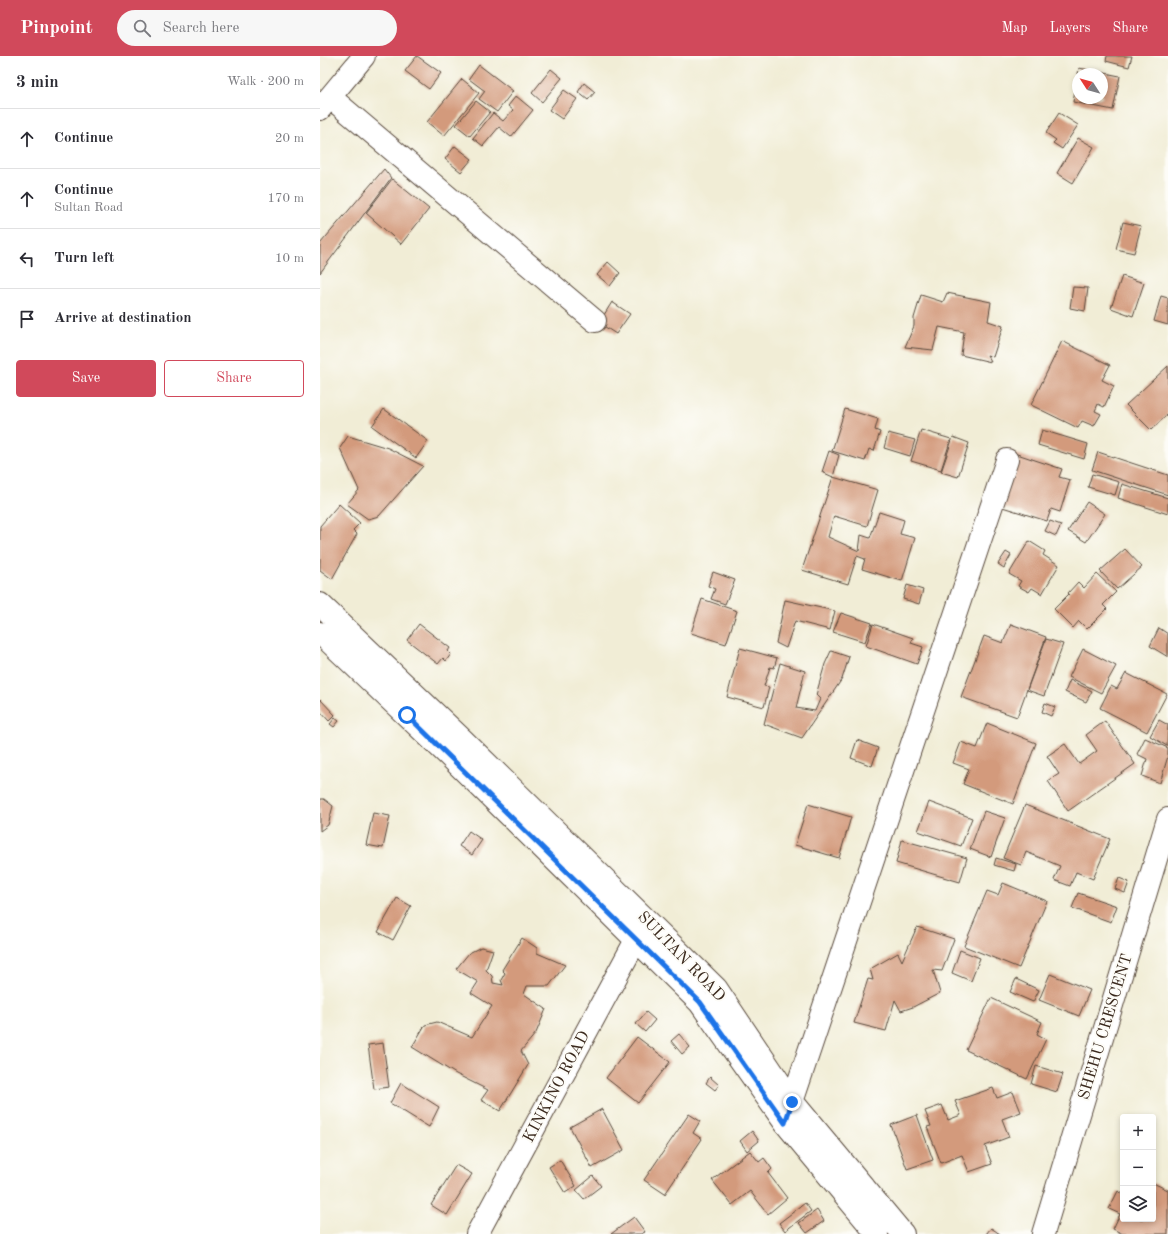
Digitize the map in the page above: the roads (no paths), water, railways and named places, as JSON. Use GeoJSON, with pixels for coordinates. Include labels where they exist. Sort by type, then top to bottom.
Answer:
{"type":"FeatureCollection","features":[{"type":"Feature","properties":{"kind":"street"},"geometry":{"type":"LineString","coordinates":[[364,56],[325,103],[595,321]]}},
{"type":"Feature","properties":{"kind":"street"},"geometry":{"type":"LineString","coordinates":[[785,1123],[1007,460]]}},
{"type":"Feature","properties":{"kind":"street"},"geometry":{"type":"LineString","coordinates":[[320,604],[414,708],[455,748]]}},
{"type":"Feature","properties":{"kind":"street"},"geometry":{"type":"LineString","coordinates":[[320,633],[414,708]]}},
{"type":"Feature","properties":{"kind":"street","name":"SULTAN ROAD"},"geometry":{"type":"LineString","coordinates":[[455,748],[716,988],[792,1102],[903,1234]]}},
{"type":"Feature","properties":{"kind":"street","name":"SULTAN ROAD"},"geometry":{"type":"LineString","coordinates":[[455,748],[636,940],[700,1002],[785,1123],[876,1234]]}},
{"type":"Feature","properties":{"kind":"street","name":"SHEHU CRESCENT"},"geometry":{"type":"LineString","coordinates":[[1043,1234],[1168,819]]}},
{"type":"Feature","properties":{"kind":"street","name":"KINKINO ROAD"},"geometry":{"type":"LineString","coordinates":[[477,1234],[636,940]]}}]}
